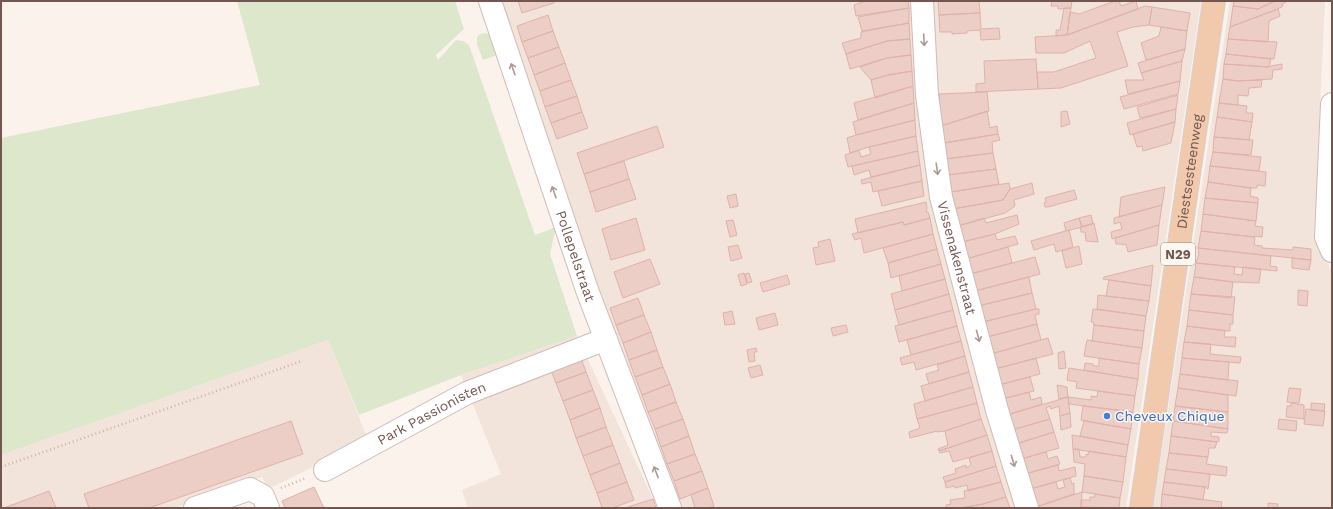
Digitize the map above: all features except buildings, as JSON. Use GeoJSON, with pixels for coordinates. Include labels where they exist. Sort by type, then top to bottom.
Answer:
{"type":"FeatureCollection","features":[{"type":"Feature","properties":{"kind":"main road","name":"Diestsesteenweg"},"geometry":{"type":"LineString","coordinates":[[1141,508],[1214,1]]}},
{"type":"Feature","properties":{"kind":"street","name":"Pollepelstraat"},"geometry":{"type":"LineString","coordinates":[[490,1],[587,290],[670,508]]}},
{"type":"Feature","properties":{"kind":"street","name":"Vissenakenstraat"},"geometry":{"type":"LineString","coordinates":[[922,1],[927,95],[941,197],[998,410],[1027,508]]}},
{"type":"Feature","properties":{"kind":"street"},"geometry":{"type":"LineString","coordinates":[[1332,104],[1326,237],[1332,251]]}},
{"type":"Feature","properties":{"kind":"street","name":"Park Passionisten"},"geometry":{"type":"LineString","coordinates":[[325,470],[467,393],[606,339]]}},
{"type":"Feature","properties":{"kind":"street"},"geometry":{"type":"LineString","coordinates":[[195,508],[250,489],[265,502]]}},
{"type":"Feature","properties":{"kind":"path"},"geometry":{"type":"LineString","coordinates":[[1,467],[302,361]]}},
{"type":"Feature","properties":{"kind":"path"},"geometry":{"type":"LineString","coordinates":[[265,502],[325,470]]}},
{"type":"Feature","properties":{"kind":"shaded area"},"geometry":{"type":"Polygon","coordinates":[[[501,1],[917,1],[924,136],[1018,508],[678,508],[616,347],[501,1]]]}},
{"type":"Feature","properties":{"kind":"shaded area"},"geometry":{"type":"Polygon","coordinates":[[[929,1],[1201,1],[1126,508],[1035,508],[942,165],[929,1]]]}},
{"type":"Feature","properties":{"kind":"shaded area"},"geometry":{"type":"Polygon","coordinates":[[[1230,1],[1325,1],[1316,230],[1330,269],[1332,270],[1332,508],[1153,508],[1230,1]]]}},
{"type":"Feature","properties":{"kind":"shaded area"},"geometry":{"type":"Polygon","coordinates":[[[577,336],[653,499],[625,508],[468,508],[462,490],[501,474],[461,375],[577,336]]]}},
{"type":"Feature","properties":{"kind":"shaded area"},"geometry":{"type":"Polygon","coordinates":[[[328,340],[368,440],[268,489],[262,477],[175,508],[1,508],[1,455],[328,340]]]}},
{"type":"Feature","properties":{"kind":"green space"},"geometry":{"type":"Polygon","coordinates":[[[237,1],[455,1],[464,29],[436,55],[438,60],[456,40],[463,41],[469,45],[535,235],[556,227],[550,254],[577,336],[461,375],[359,415],[328,340],[1,455],[1,138],[260,85],[237,1]]]}},
{"type":"Feature","properties":{"kind":"green space"},"geometry":{"type":"Polygon","coordinates":[[[484,33],[491,34],[498,55],[483,60],[477,44],[477,37],[484,33]]]}},
{"type":"Feature","properties":{"kind":"place","name":"Cheveux Chique"},"geometry":{"type":"Point","coordinates":[1107,416]}}]}
